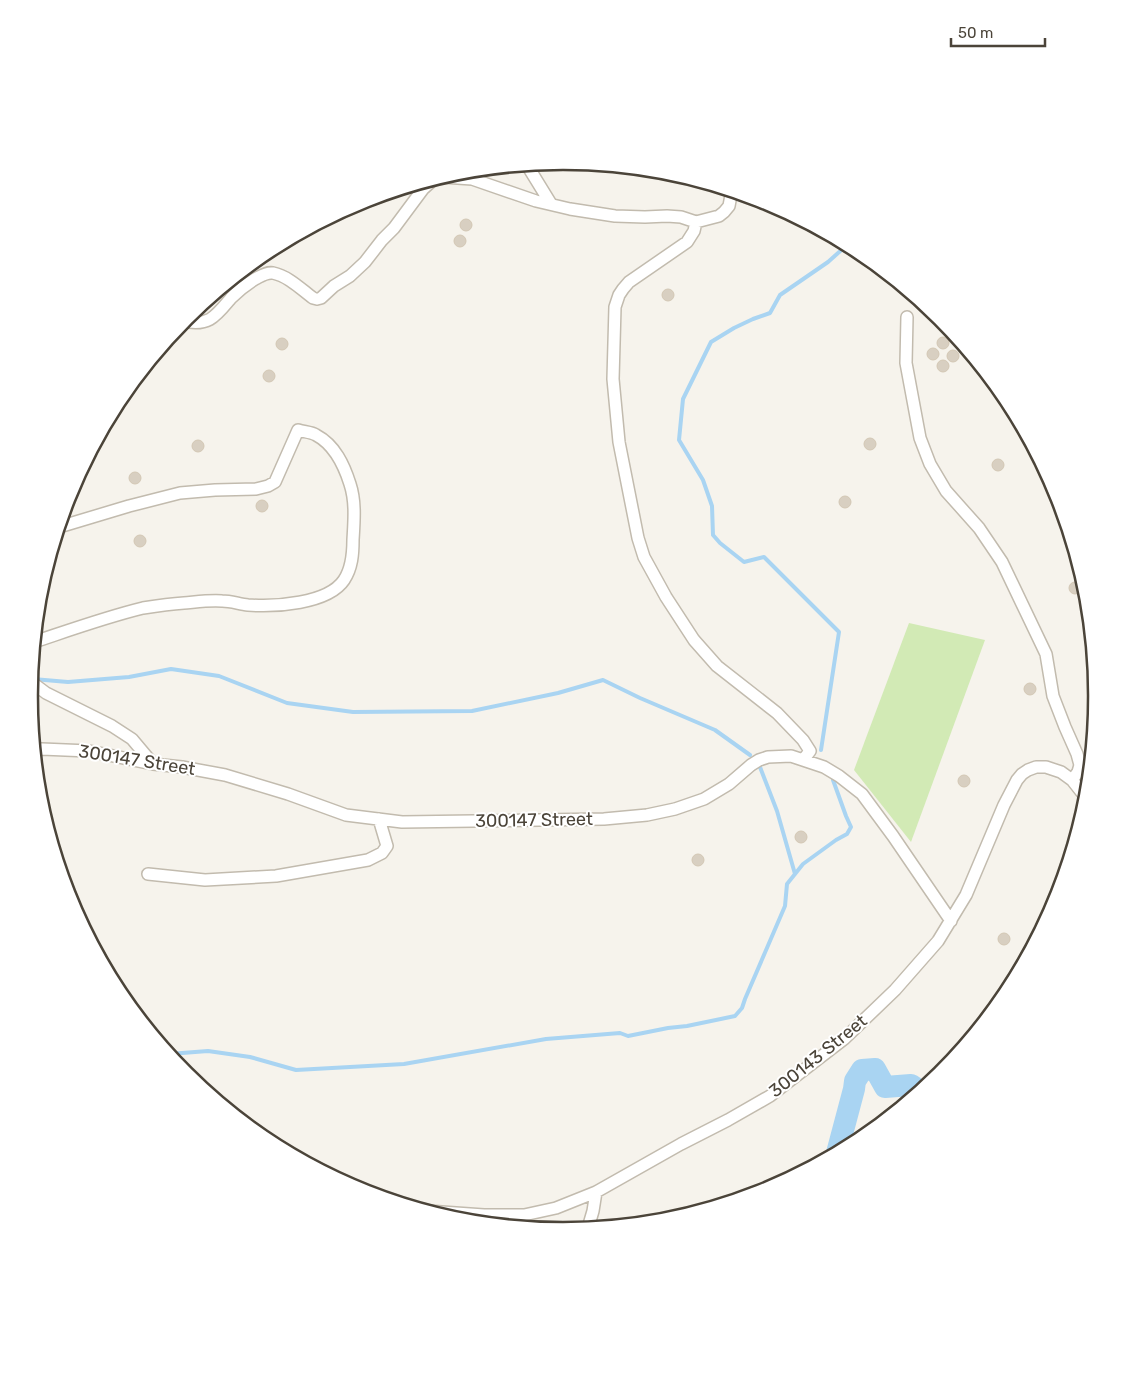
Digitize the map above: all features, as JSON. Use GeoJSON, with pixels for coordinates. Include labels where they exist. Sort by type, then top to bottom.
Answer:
{"type":"FeatureCollection","features":[{"type":"Feature","properties":{"kind":"street"},"geometry":{"type":"LineString","coordinates":[[531,172],[551,204]]}},
{"type":"Feature","properties":{"kind":"street"},"geometry":{"type":"LineString","coordinates":[[472,179],[570,210],[615,216],[681,217],[696,222],[719,216],[729,206],[731,198]]}},
{"type":"Feature","properties":{"kind":"street"},"geometry":{"type":"LineString","coordinates":[[193,322],[199,323],[212,319],[248,284],[264,274],[271,273],[288,279],[313,298],[321,298],[334,286],[350,276],[364,262],[394,228],[423,189]]}},
{"type":"Feature","properties":{"kind":"street"},"geometry":{"type":"LineString","coordinates":[[696,222],[694,231],[687,242],[629,282],[619,295],[615,307],[613,379],[619,442],[638,538],[644,557],[666,597],[694,640],[717,666],[777,713],[802,740],[810,750],[803,760]]}},
{"type":"Feature","properties":{"kind":"street"},"geometry":{"type":"LineString","coordinates":[[907,317],[906,363],[920,438],[930,464],[946,491],[979,528],[1002,562],[1046,654],[1053,696],[1080,765],[1078,772],[1072,780]]}},
{"type":"Feature","properties":{"kind":"street"},"geometry":{"type":"LineString","coordinates":[[41,640],[115,615],[145,608],[222,601],[249,605],[281,604],[305,601],[325,595],[344,581],[348,571],[352,559],[355,515],[352,489],[337,455],[326,442],[317,436],[298,430],[276,482],[268,486],[256,489],[180,493],[66,525]]}},
{"type":"Feature","properties":{"kind":"street"},"geometry":{"type":"LineString","coordinates":[[38,687],[46,693],[112,726],[132,739],[153,764]]}},
{"type":"Feature","properties":{"kind":"street","name":"300147 Street"},"geometry":{"type":"LineString","coordinates":[[41,749],[89,750],[153,764],[225,775],[288,794],[346,815],[402,822],[604,819],[647,816],[704,799],[729,784],[759,760],[768,757],[791,756],[824,767],[840,776],[862,794],[893,836],[950,921]]}},
{"type":"Feature","properties":{"kind":"street","name":"300143 Street"},"geometry":{"type":"LineString","coordinates":[[482,1215],[524,1215],[556,1208],[596,1192],[770,1096],[844,1039],[895,990],[938,941],[966,895],[1004,805],[1017,780],[1028,770],[1036,767],[1046,767],[1061,772],[1072,780],[1080,790]]}},
{"type":"Feature","properties":{"kind":"street"},"geometry":{"type":"LineString","coordinates":[[148,874],[205,880],[276,876],[368,860],[378,856],[387,846],[379,819]]}},
{"type":"Feature","properties":{"kind":"street"},"geometry":{"type":"LineString","coordinates":[[590,1220],[596,1192]]}},
{"type":"Feature","properties":{"kind":"green space"},"geometry":{"type":"Polygon","coordinates":[[[909,623],[985,640],[911,842],[854,770],[909,623]]]}},
{"type":"Feature","properties":{"kind":"building"},"geometry":{"type":"Polygon","coordinates":[[[464,219],[468,219],[472,225],[468,231],[464,231],[460,227],[460,223],[464,219]]]}},
{"type":"Feature","properties":{"kind":"building"},"geometry":{"type":"Polygon","coordinates":[[[458,235],[462,235],[466,241],[462,247],[458,247],[454,243],[454,239],[458,235]]]}},
{"type":"Feature","properties":{"kind":"building"},"geometry":{"type":"Polygon","coordinates":[[[666,289],[670,289],[674,295],[670,301],[666,301],[662,297],[662,293],[666,289]]]}},
{"type":"Feature","properties":{"kind":"building"},"geometry":{"type":"Polygon","coordinates":[[[941,337],[945,337],[949,343],[945,349],[941,349],[937,345],[937,341],[941,337]]]}},
{"type":"Feature","properties":{"kind":"building"},"geometry":{"type":"Polygon","coordinates":[[[280,338],[284,338],[288,344],[284,350],[280,350],[276,346],[276,342],[280,338]]]}},
{"type":"Feature","properties":{"kind":"building"},"geometry":{"type":"Polygon","coordinates":[[[931,348],[935,348],[939,354],[935,360],[931,360],[927,356],[927,352],[931,348]]]}},
{"type":"Feature","properties":{"kind":"building"},"geometry":{"type":"Polygon","coordinates":[[[951,350],[955,350],[959,356],[955,362],[951,362],[947,358],[947,354],[951,350]]]}},
{"type":"Feature","properties":{"kind":"building"},"geometry":{"type":"Polygon","coordinates":[[[941,360],[945,360],[949,366],[945,372],[941,372],[937,368],[937,364],[941,360]]]}},
{"type":"Feature","properties":{"kind":"building"},"geometry":{"type":"Polygon","coordinates":[[[267,370],[271,370],[275,376],[271,382],[267,382],[263,378],[263,374],[267,370]]]}},
{"type":"Feature","properties":{"kind":"building"},"geometry":{"type":"Polygon","coordinates":[[[868,438],[872,438],[876,444],[872,450],[868,450],[864,446],[864,442],[868,438]]]}},
{"type":"Feature","properties":{"kind":"building"},"geometry":{"type":"Polygon","coordinates":[[[196,440],[200,440],[204,446],[200,452],[196,452],[192,448],[192,444],[196,440]]]}},
{"type":"Feature","properties":{"kind":"building"},"geometry":{"type":"Polygon","coordinates":[[[996,459],[1000,459],[1004,465],[1000,471],[996,471],[992,467],[992,463],[996,459]]]}},
{"type":"Feature","properties":{"kind":"building"},"geometry":{"type":"Polygon","coordinates":[[[133,472],[137,472],[141,478],[137,484],[133,484],[129,480],[129,476],[133,472]]]}},
{"type":"Feature","properties":{"kind":"building"},"geometry":{"type":"Polygon","coordinates":[[[843,496],[847,496],[851,502],[847,508],[843,508],[839,504],[839,500],[843,496]]]}},
{"type":"Feature","properties":{"kind":"building"},"geometry":{"type":"Polygon","coordinates":[[[260,500],[264,500],[268,506],[264,512],[260,512],[256,508],[256,504],[260,500]]]}},
{"type":"Feature","properties":{"kind":"building"},"geometry":{"type":"Polygon","coordinates":[[[138,535],[142,535],[146,541],[142,547],[138,547],[134,543],[134,539],[138,535]]]}},
{"type":"Feature","properties":{"kind":"building"},"geometry":{"type":"Polygon","coordinates":[[[1075,582],[1078,593],[1073,594],[1069,590],[1069,586],[1075,582]]]}},
{"type":"Feature","properties":{"kind":"building"},"geometry":{"type":"Polygon","coordinates":[[[1028,683],[1032,683],[1036,689],[1032,695],[1028,695],[1024,691],[1024,687],[1028,683]]]}},
{"type":"Feature","properties":{"kind":"building"},"geometry":{"type":"Polygon","coordinates":[[[962,775],[966,775],[970,781],[966,787],[962,787],[958,783],[958,779],[962,775]]]}},
{"type":"Feature","properties":{"kind":"building"},"geometry":{"type":"Polygon","coordinates":[[[799,831],[803,831],[807,837],[803,843],[799,843],[795,839],[795,835],[799,831]]]}},
{"type":"Feature","properties":{"kind":"building"},"geometry":{"type":"Polygon","coordinates":[[[696,854],[700,854],[704,860],[700,866],[696,866],[692,862],[692,858],[696,854]]]}},
{"type":"Feature","properties":{"kind":"building"},"geometry":{"type":"Polygon","coordinates":[[[1002,933],[1006,933],[1010,939],[1006,945],[1002,945],[998,941],[998,937],[1002,933]]]}},
{"type":"Feature","properties":{"kind":"waterway"},"geometry":{"type":"LineString","coordinates":[[821,750],[839,632],[764,557],[744,562],[713,535],[712,506],[703,480],[679,440],[683,399],[711,342],[734,328],[770,313],[780,295],[828,262],[841,250]]}},
{"type":"Feature","properties":{"kind":"waterway"},"geometry":{"type":"LineString","coordinates":[[38,679],[68,682],[129,677],[171,669],[219,676],[287,703],[353,712],[472,711],[558,693],[603,680],[715,730],[750,755]]}},
{"type":"Feature","properties":{"kind":"waterway"},"geometry":{"type":"LineString","coordinates":[[760,767],[777,811],[795,874]]}},
{"type":"Feature","properties":{"kind":"waterway"},"geometry":{"type":"LineString","coordinates":[[178,1053],[208,1051],[250,1057],[296,1070],[404,1064],[546,1039],[620,1033],[628,1036],[735,1016],[742,1008],[785,906],[787,884],[803,864],[847,834],[851,827],[833,780]]}},
{"type":"Feature","properties":{"kind":"waterway"},"geometry":{"type":"LineString","coordinates":[[840,1142],[855,1081],[862,1070],[875,1069],[885,1087],[911,1085],[914,1087]]}}]}
